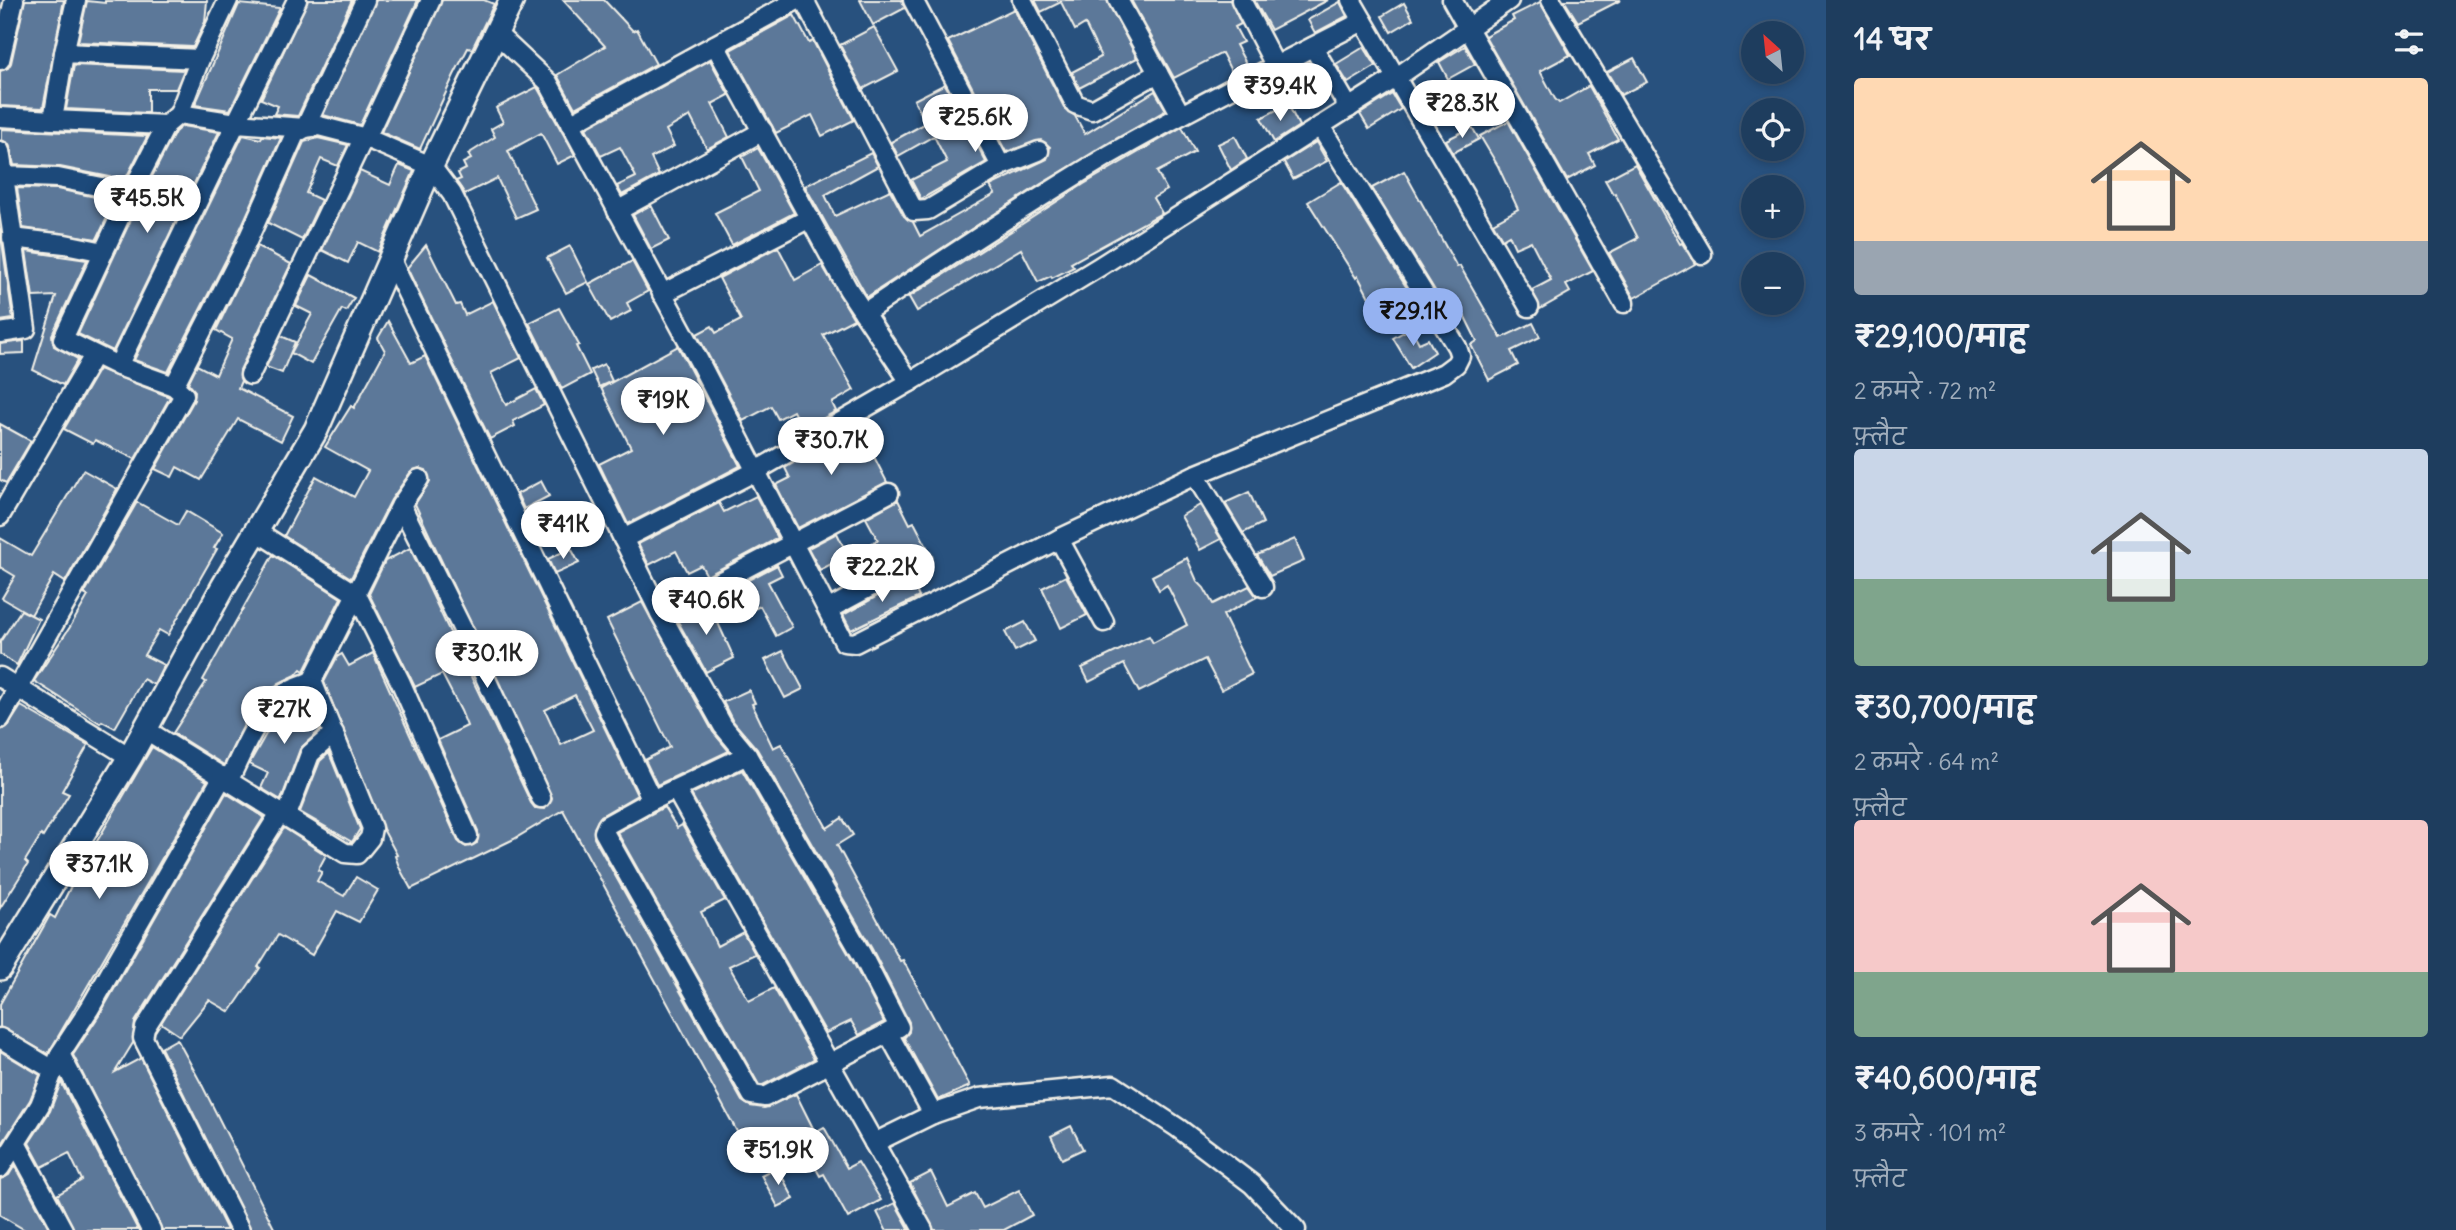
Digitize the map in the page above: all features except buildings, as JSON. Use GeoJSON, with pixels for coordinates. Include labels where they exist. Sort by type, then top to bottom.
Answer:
{"type":"FeatureCollection","features":[{"type":"Feature","properties":{"kind":"street"},"geometry":{"type":"LineString","coordinates":[[0,60],[14,0]]}},
{"type":"Feature","properties":{"kind":"street"},"geometry":{"type":"LineString","coordinates":[[53,120],[76,0]]}},
{"type":"Feature","properties":{"kind":"street"},"geometry":{"type":"LineString","coordinates":[[0,719],[184,396],[174,386],[118,366],[63,340],[131,193],[172,120],[228,0]]}},
{"type":"Feature","properties":{"kind":"street"},"geometry":{"type":"LineString","coordinates":[[118,366],[297,0]]}},
{"type":"Feature","properties":{"kind":"street"},"geometry":{"type":"LineString","coordinates":[[174,386],[241,255],[295,134],[305,128],[365,0]]}},
{"type":"Feature","properties":{"kind":"street"},"geometry":{"type":"LineString","coordinates":[[250,375],[431,0]]}},
{"type":"Feature","properties":{"kind":"street"},"geometry":{"type":"LineString","coordinates":[[0,968],[146,730],[256,531],[316,430],[431,166],[512,0]]}},
{"type":"Feature","properties":{"kind":"street"},"geometry":{"type":"LineString","coordinates":[[570,124],[797,0]]}},
{"type":"Feature","properties":{"kind":"street"},"geometry":{"type":"LineString","coordinates":[[804,0],[914,211],[928,210],[1001,166],[1039,151]]}},
{"type":"Feature","properties":{"kind":"street"},"geometry":{"type":"LineString","coordinates":[[914,0],[1001,166]]}},
{"type":"Feature","properties":{"kind":"street"},"geometry":{"type":"LineString","coordinates":[[1022,0],[1075,104],[1092,110],[1158,73]]}},
{"type":"Feature","properties":{"kind":"street"},"geometry":{"type":"LineString","coordinates":[[1118,0],[1181,116]]}},
{"type":"Feature","properties":{"kind":"street"},"geometry":{"type":"LineString","coordinates":[[1241,0],[1275,65]]}},
{"type":"Feature","properties":{"kind":"street"},"geometry":{"type":"LineString","coordinates":[[1351,0],[1394,79],[1528,307]]}},
{"type":"Feature","properties":{"kind":"street"},"geometry":{"type":"LineString","coordinates":[[1452,0],[1624,303]]}},
{"type":"Feature","properties":{"kind":"street"},"geometry":{"type":"LineString","coordinates":[[623,539],[756,471],[910,382],[1320,127],[1509,0]]}},
{"type":"Feature","properties":{"kind":"street"},"geometry":{"type":"LineString","coordinates":[[1551,0],[1702,254]]}},
{"type":"Feature","properties":{"kind":"street"},"geometry":{"type":"LineString","coordinates":[[864,313],[1028,205],[1181,116],[1363,21]]}},
{"type":"Feature","properties":{"kind":"street"},"geometry":{"type":"LineString","coordinates":[[497,34],[548,82],[829,609],[844,642],[855,643],[1059,539],[1195,475],[1444,373],[1456,364],[1460,356],[1457,347],[1320,127]]}},
{"type":"Feature","properties":{"kind":"street"},"geometry":{"type":"LineString","coordinates":[[715,45],[864,313],[910,382]]}},
{"type":"Feature","properties":{"kind":"street"},"geometry":{"type":"LineString","coordinates":[[1313,47],[1349,108]]}},
{"type":"Feature","properties":{"kind":"street"},"geometry":{"type":"LineString","coordinates":[[64,53],[200,59]]}},
{"type":"Feature","properties":{"kind":"street"},"geometry":{"type":"LineString","coordinates":[[0,117],[172,120],[305,128],[319,126],[364,139],[431,166],[452,194],[660,613],[723,726],[747,755],[862,955],[899,1027],[765,1097],[752,1095],[604,832],[607,825],[652,800],[747,755]]}},
{"type":"Feature","properties":{"kind":"street"},"geometry":{"type":"LineString","coordinates":[[617,211],[763,131]]}},
{"type":"Feature","properties":{"kind":"street"},"geometry":{"type":"LineString","coordinates":[[0,151],[26,329],[0,333]]}},
{"type":"Feature","properties":{"kind":"street"},"geometry":{"type":"LineString","coordinates":[[4,176],[58,178],[131,193]]}},
{"type":"Feature","properties":{"kind":"street"},"geometry":{"type":"LineString","coordinates":[[662,294],[810,218]]}},
{"type":"Feature","properties":{"kind":"street"},"geometry":{"type":"LineString","coordinates":[[12,238],[104,252]]}},
{"type":"Feature","properties":{"kind":"street"},"geometry":{"type":"LineString","coordinates":[[391,260],[652,800]]}},
{"type":"Feature","properties":{"kind":"street"},"geometry":{"type":"LineString","coordinates":[[0,516],[94,355]]}},
{"type":"Feature","properties":{"kind":"street"},"geometry":{"type":"LineString","coordinates":[[1195,475],[1263,587]]}},
{"type":"Feature","properties":{"kind":"street"},"geometry":{"type":"LineString","coordinates":[[0,1168],[40,1105],[58,1062],[265,713],[283,693],[312,681],[401,505],[419,480]]}},
{"type":"Feature","properties":{"kind":"street"},"geometry":{"type":"LineString","coordinates":[[660,613],[889,493]]}},
{"type":"Feature","properties":{"kind":"street"},"geometry":{"type":"LineString","coordinates":[[401,505],[468,639],[541,798]]}},
{"type":"Feature","properties":{"kind":"street"},"geometry":{"type":"LineString","coordinates":[[256,531],[357,595],[401,684],[468,836]]}},
{"type":"Feature","properties":{"kind":"street"},"geometry":{"type":"LineString","coordinates":[[1059,539],[1104,622]]}},
{"type":"Feature","properties":{"kind":"street"},"geometry":{"type":"LineString","coordinates":[[829,609],[922,559]]}},
{"type":"Feature","properties":{"kind":"street"},"geometry":{"type":"LineString","coordinates":[[0,677],[130,757]]}},
{"type":"Feature","properties":{"kind":"street"},"geometry":{"type":"LineString","coordinates":[[146,730],[345,853],[357,854],[370,838],[372,828],[312,681]]}},
{"type":"Feature","properties":{"kind":"street"},"geometry":{"type":"LineString","coordinates":[[240,1230],[143,1038],[145,1028],[284,814],[310,754],[334,733]]}},
{"type":"Feature","properties":{"kind":"street"},"geometry":{"type":"LineString","coordinates":[[676,790],[923,1230]]}},
{"type":"Feature","properties":{"kind":"street"},"geometry":{"type":"LineString","coordinates":[[888,1033],[933,1114]]}},
{"type":"Feature","properties":{"kind":"street"},"geometry":{"type":"LineString","coordinates":[[0,1038],[58,1062],[151,1230]]}},
{"type":"Feature","properties":{"kind":"street"},"geometry":{"type":"LineString","coordinates":[[874,1143],[933,1114],[979,1098],[1112,1085],[1178,1128],[1252,1184],[1296,1230]]}},
{"type":"Feature","properties":{"kind":"street"},"geometry":{"type":"LineString","coordinates":[[16,1143],[63,1230]]}}]}
